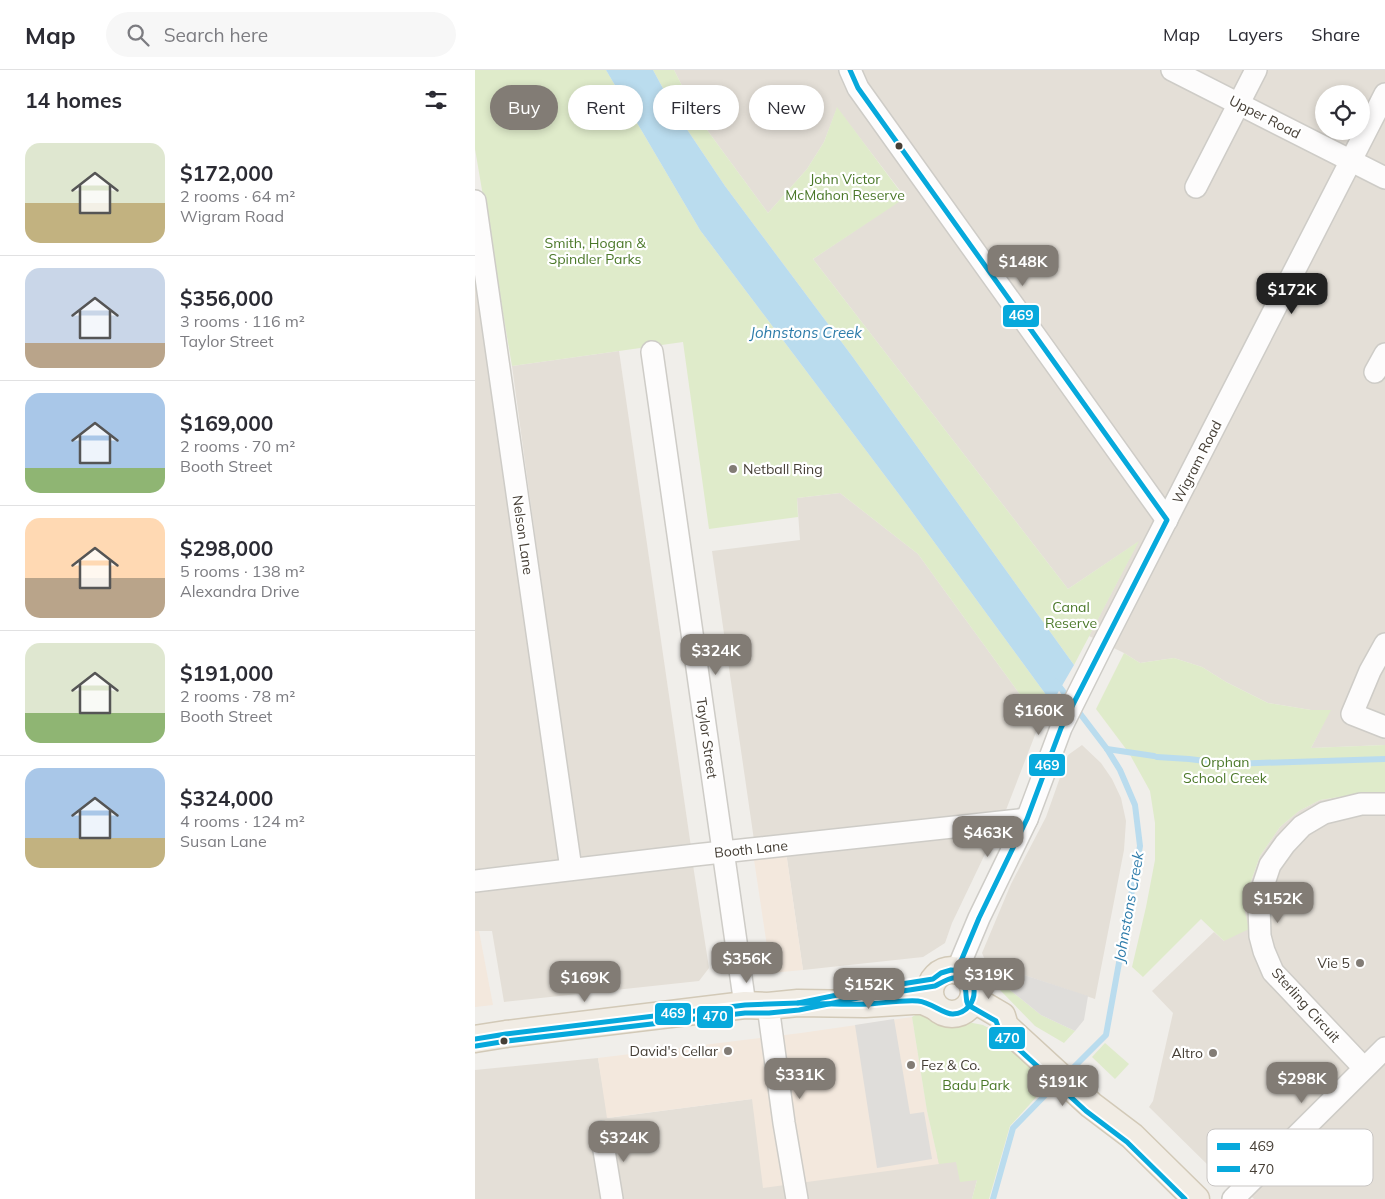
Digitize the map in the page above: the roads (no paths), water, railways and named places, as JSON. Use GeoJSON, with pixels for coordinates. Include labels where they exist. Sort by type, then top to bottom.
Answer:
{"type":"FeatureCollection","features":[{"type":"Feature","properties":{"kind":"main road"},"geometry":{"type":"LineString","coordinates":[[475,1039],[756,1005],[798,1003],[865,1004],[923,1001],[939,1010],[952,1014],[959,1013],[969,1005],[974,992],[970,979],[965,974],[952,969],[938,974],[933,979],[929,992],[934,1006]]}},
{"type":"Feature","properties":{"kind":"main road"},"geometry":{"type":"LineString","coordinates":[[798,1003],[933,979]]}},
{"type":"Feature","properties":{"kind":"main road"},"geometry":{"type":"LineString","coordinates":[[969,1005],[994,1026],[1005,1026],[1091,1105],[1132,1136],[1196,1199]]}},
{"type":"Feature","properties":{"kind":"street"},"geometry":{"type":"LineString","coordinates":[[849,70],[858,88],[1167,520]]}},
{"type":"Feature","properties":{"kind":"street","name":"Upper Road"},"geometry":{"type":"LineString","coordinates":[[1172,70],[1385,178]]}},
{"type":"Feature","properties":{"kind":"street"},"geometry":{"type":"LineString","coordinates":[[1196,187],[1256,70]]}},
{"type":"Feature","properties":{"kind":"street","name":"Wigram Road"},"geometry":{"type":"LineString","coordinates":[[959,971],[961,961],[979,918],[1027,819],[1061,728],[1385,94]]}},
{"type":"Feature","properties":{"kind":"street","name":"Nelson Lane"},"geometry":{"type":"LineString","coordinates":[[475,201],[571,870]]}},
{"type":"Feature","properties":{"kind":"street","name":"Taylor Street"},"geometry":{"type":"LineString","coordinates":[[652,352],[723,852],[756,1005],[784,1122],[797,1199]]}},
{"type":"Feature","properties":{"kind":"street"},"geometry":{"type":"LineString","coordinates":[[1385,644],[1370,671],[1352,714],[1385,728]]}},
{"type":"Feature","properties":{"kind":"street","name":"Sterling Circuit"},"geometry":{"type":"LineString","coordinates":[[1364,1068],[1273,972],[1260,936],[1259,905],[1270,865],[1285,844],[1302,826],[1324,813],[1361,804],[1385,804]]}},
{"type":"Feature","properties":{"kind":"street","name":"Booth Lane"},"geometry":{"type":"LineString","coordinates":[[475,881],[1027,819]]}},
{"type":"Feature","properties":{"kind":"street"},"geometry":{"type":"LineString","coordinates":[[1303,1129],[1385,1048]]}},
{"type":"Feature","properties":{"kind":"street"},"geometry":{"type":"LineString","coordinates":[[601,1132],[611,1199]]}},
{"type":"Feature","properties":{"kind":"street"},"geometry":{"type":"LineString","coordinates":[[1233,1199],[1246,1186]]}},
{"type":"Feature","properties":{"kind":"water","name":"Johnstons Creek"},"geometry":{"type":"Polygon","coordinates":[[[606,70],[653,70],[661,85],[653,85],[653,130],[687,130],[725,186],[852,356],[1074,665],[1052,703],[907,505],[700,230],[641,130],[643,130],[643,85],[615,85],[606,70]]]}},
{"type":"Feature","properties":{"kind":"waterway","name":"Johnstons Creek"},"geometry":{"type":"LineString","coordinates":[[1056,682],[1107,749],[1120,770],[1135,805],[1140,846],[1106,1035],[1066,1075]]}},
{"type":"Feature","properties":{"kind":"waterway","name":"Orphan School Creek"},"geometry":{"type":"LineString","coordinates":[[1107,749],[1154,756]]}},
{"type":"Feature","properties":{"kind":"waterway","name":"Orphan School Creek"},"geometry":{"type":"LineString","coordinates":[[1157,757],[1229,764],[1385,759]]}},
{"type":"Feature","properties":{"kind":"waterway","name":"Johnstons Creek"},"geometry":{"type":"LineString","coordinates":[[993,1199],[1013,1128],[1058,1082]]}},
{"type":"Feature","properties":{"kind":"place","name":"Netball Ring"},"geometry":{"type":"Point","coordinates":[733,469]}},
{"type":"Feature","properties":{"kind":"place","name":"Vie 5"},"geometry":{"type":"Point","coordinates":[1360,963]}},
{"type":"Feature","properties":{"kind":"place","name":"David's Cellar"},"geometry":{"type":"Point","coordinates":[728,1051]}},
{"type":"Feature","properties":{"kind":"place","name":"Altro"},"geometry":{"type":"Point","coordinates":[1213,1053]}},
{"type":"Feature","properties":{"kind":"place","name":"Fez & Co."},"geometry":{"type":"Point","coordinates":[911,1065]}},
{"type":"Feature","properties":{"kind":"park label","name":"John Victor McMahon Reserve"},"geometry":{"type":"Point","coordinates":[845,188]}},
{"type":"Feature","properties":{"kind":"park label","name":"Smith, Hogan & Spindler Parks"},"geometry":{"type":"Point","coordinates":[595,252]}},
{"type":"Feature","properties":{"kind":"park label","name":"Canal Reserve"},"geometry":{"type":"Point","coordinates":[1071,616]}},
{"type":"Feature","properties":{"kind":"park label","name":"Badu Park"},"geometry":{"type":"Point","coordinates":[976,1085]}}]}
